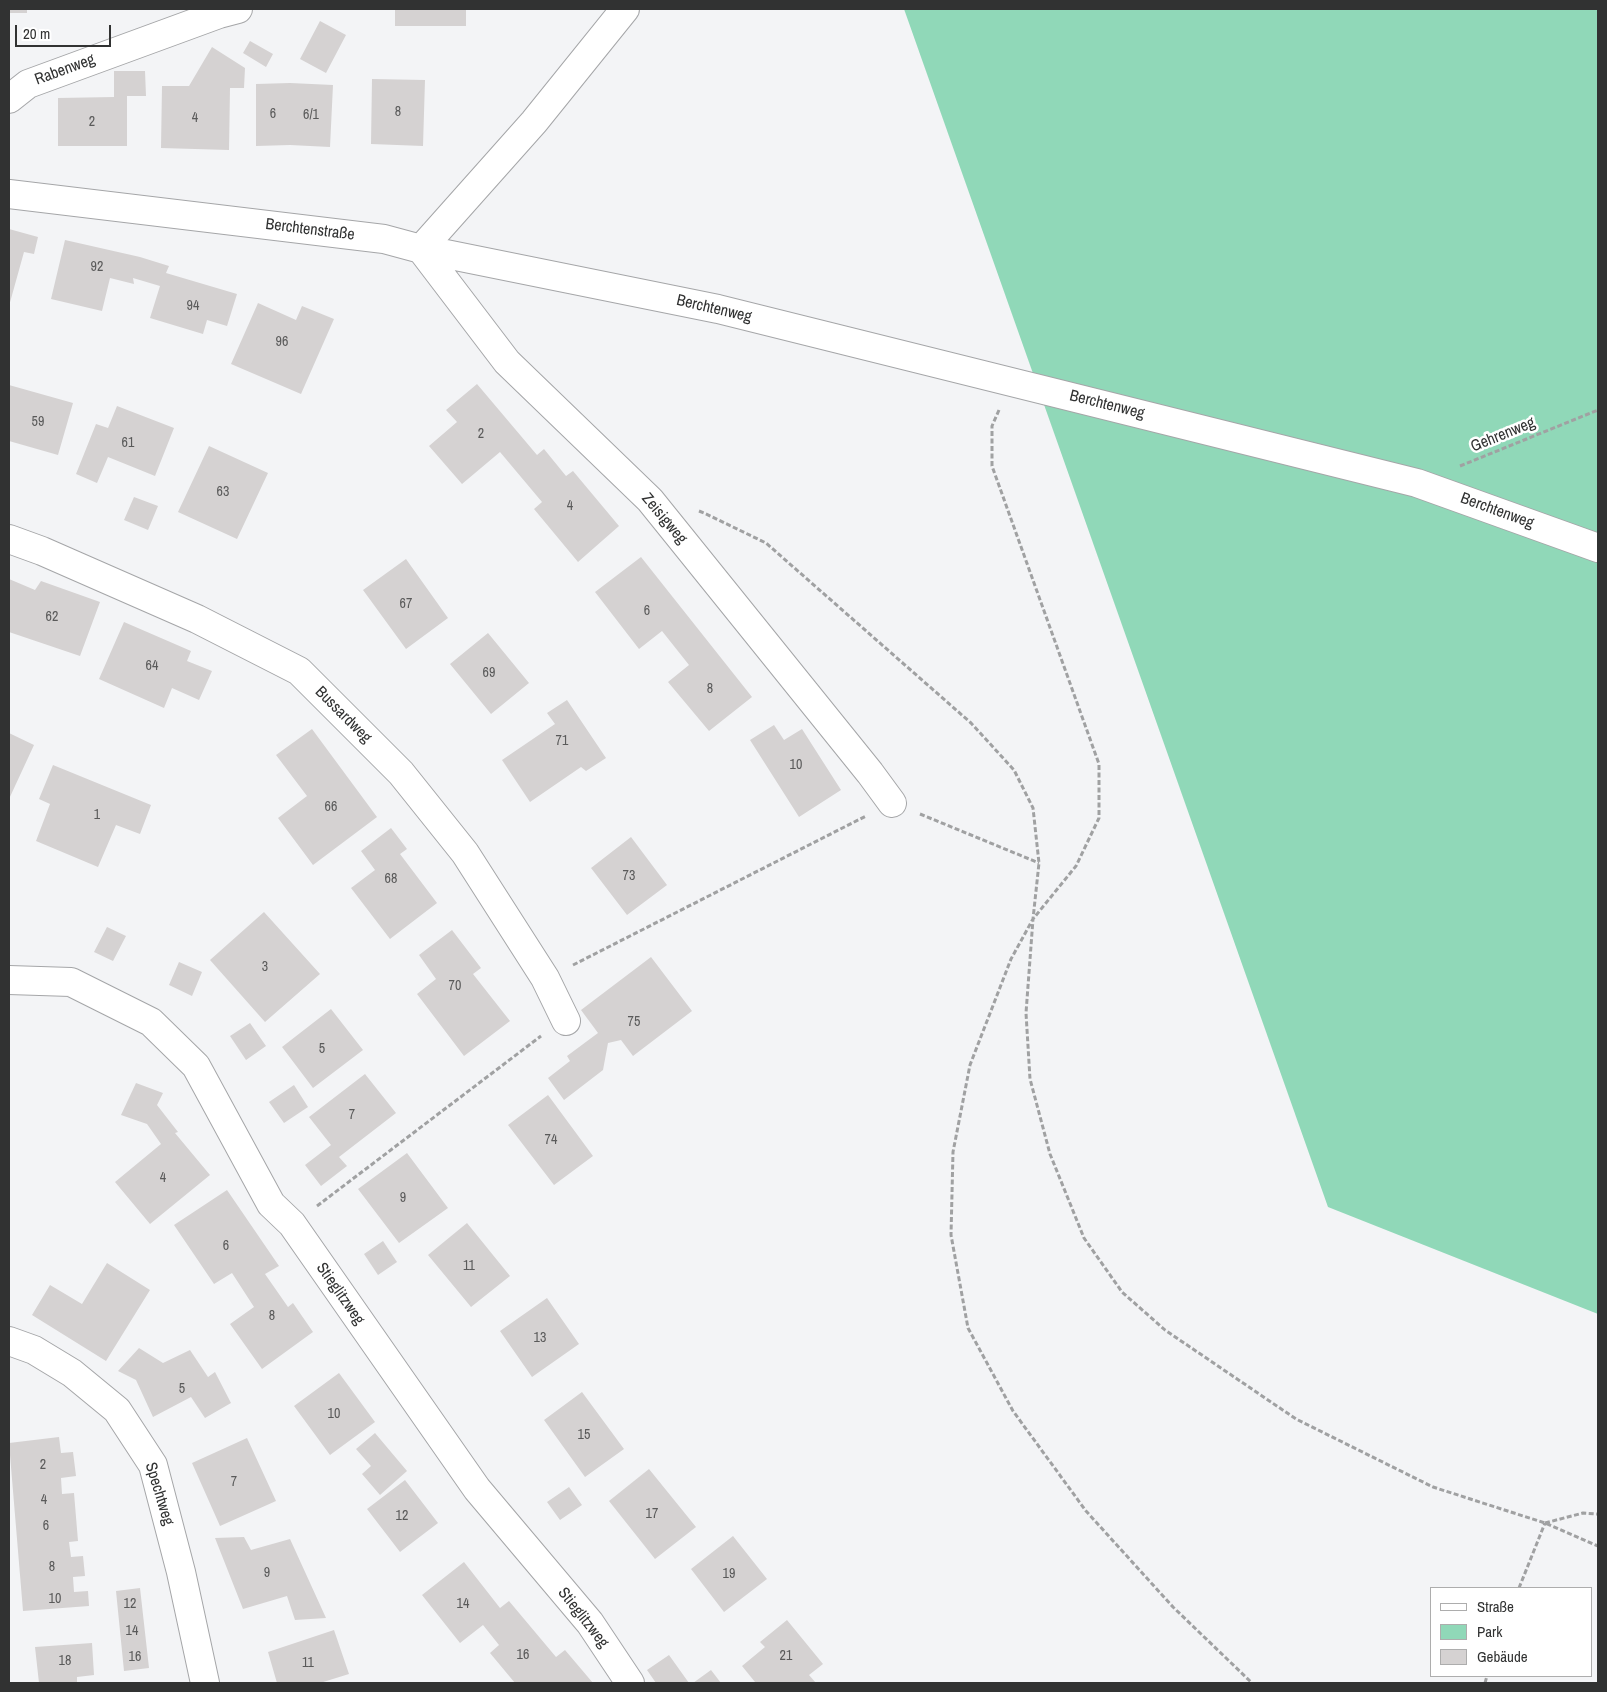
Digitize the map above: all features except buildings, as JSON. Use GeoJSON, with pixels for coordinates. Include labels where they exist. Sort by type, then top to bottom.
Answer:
{"type":"FeatureCollection","features":[{"type":"Feature","properties":{"kind":"street","name":"Rabenweg"},"geometry":{"type":"LineString","coordinates":[[9,99],[28,84],[219,14],[238,9]]}},
{"type":"Feature","properties":{"kind":"street"},"geometry":{"type":"LineString","coordinates":[[422,249],[534,122],[625,9]]}},
{"type":"Feature","properties":{"kind":"street","name":"Berchtenstraße"},"geometry":{"type":"LineString","coordinates":[[9,194],[384,239],[422,249],[609,286]]}},
{"type":"Feature","properties":{"kind":"street","name":"Zeisigweg"},"geometry":{"type":"LineString","coordinates":[[422,249],[507,362],[650,500],[870,773],[892,803]]}},
{"type":"Feature","properties":{"kind":"street","name":"Berchtenweg"},"geometry":{"type":"LineString","coordinates":[[609,286],[718,309],[1418,483],[1598,548]]}},
{"type":"Feature","properties":{"kind":"street","name":"Bussardweg"},"geometry":{"type":"LineString","coordinates":[[9,539],[51,555],[197,619],[299,671],[401,773],[465,853],[545,978],[566,1021]]}},
{"type":"Feature","properties":{"kind":"street","name":"Stieglitzweg"},"geometry":{"type":"LineString","coordinates":[[9,980],[71,982],[151,1022],[196,1066],[271,1204],[292,1224],[477,1489],[590,1624],[630,1683]]}},
{"type":"Feature","properties":{"kind":"street","name":"Spechtweg"},"geometry":{"type":"LineString","coordinates":[[9,1341],[34,1350],[72,1373],[117,1410],[153,1465],[181,1572],[205,1683]]}},
{"type":"Feature","properties":{"kind":"path"},"geometry":{"type":"LineString","coordinates":[[1011,382],[992,426],[992,466],[1099,764],[1099,818],[1076,866],[1033,919],[1011,959],[970,1065],[953,1152],[951,1236],[968,1328],[1013,1411],[1086,1511],[1173,1607],[1252,1683]]}},
{"type":"Feature","properties":{"kind":"path","name":"Gehrenweg"},"geometry":{"type":"LineString","coordinates":[[1418,483],[1598,410]]}},
{"type":"Feature","properties":{"kind":"path"},"geometry":{"type":"LineString","coordinates":[[695,510],[766,543],[971,723],[1014,770],[1033,808],[1040,863],[1033,919],[1026,1014],[1030,1079],[1050,1154],[1084,1238],[1122,1292],[1165,1330],[1296,1418],[1433,1487],[1545,1523],[1598,1546]]}},
{"type":"Feature","properties":{"kind":"path"},"geometry":{"type":"LineString","coordinates":[[545,978],[624,940],[892,803],[1040,863]]}},
{"type":"Feature","properties":{"kind":"path"},"geometry":{"type":"LineString","coordinates":[[317,1206],[535,1040]]}},
{"type":"Feature","properties":{"kind":"path"},"geometry":{"type":"LineString","coordinates":[[1545,1523],[1583,1513],[1598,1514]]}},
{"type":"Feature","properties":{"kind":"path"},"geometry":{"type":"LineString","coordinates":[[1519,1587],[1545,1523]]}},
{"type":"Feature","properties":{"kind":"green space"},"geometry":{"type":"Polygon","coordinates":[[[904,9],[1598,9],[1598,1314],[1328,1207],[904,9]]]}}]}
